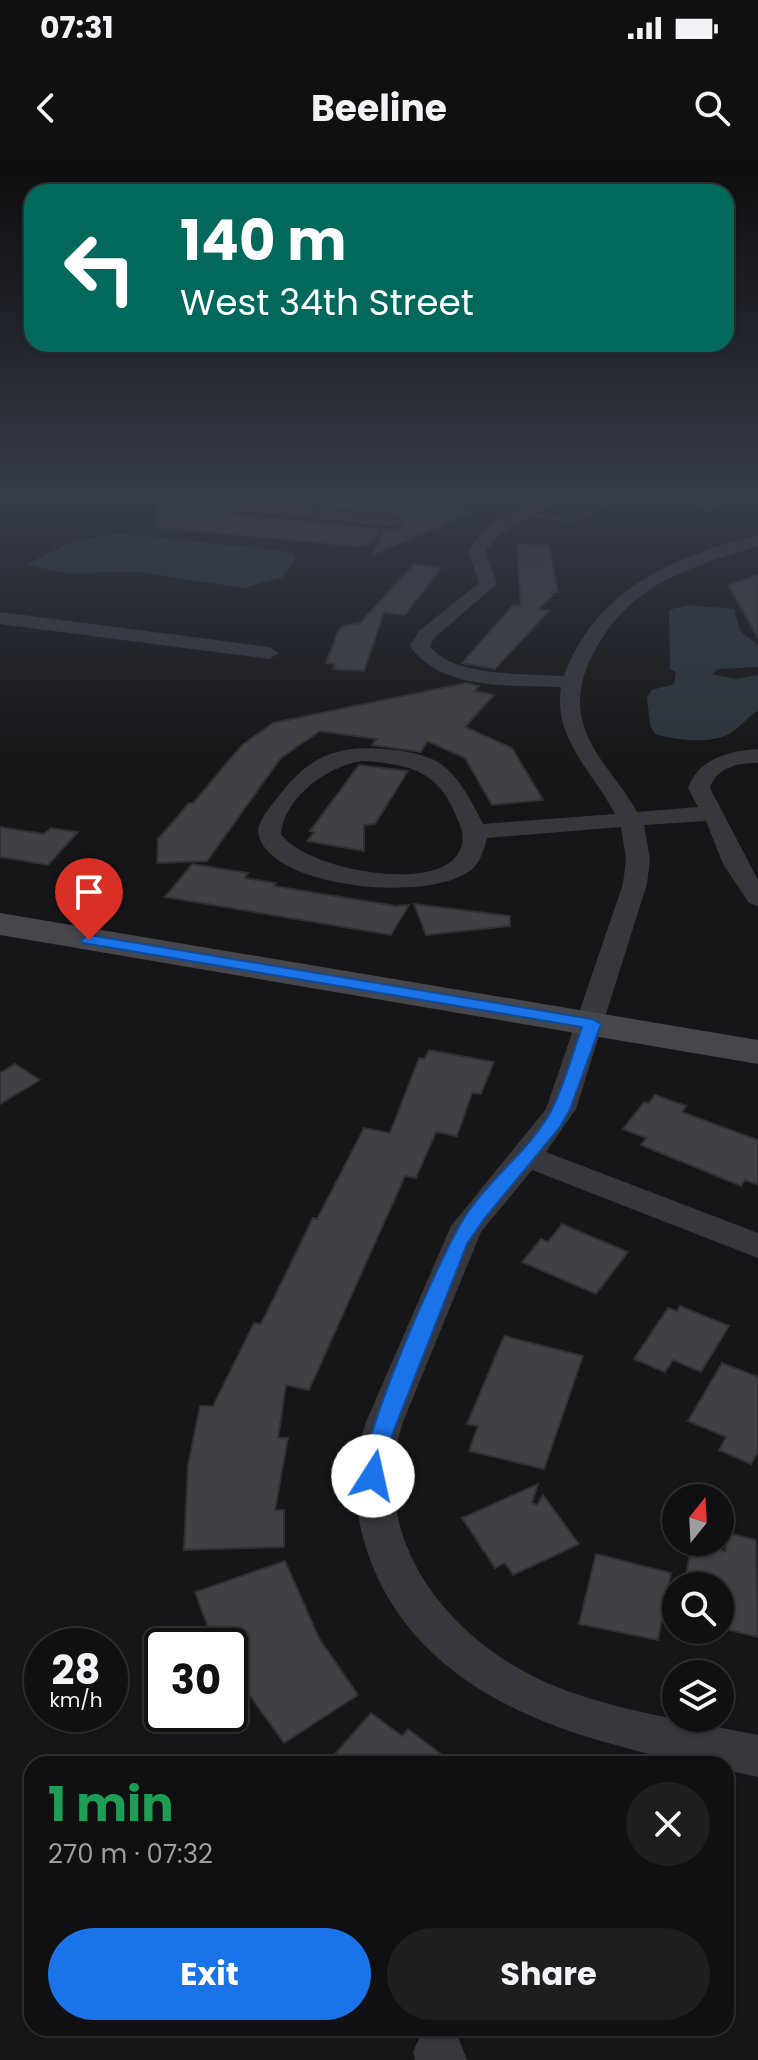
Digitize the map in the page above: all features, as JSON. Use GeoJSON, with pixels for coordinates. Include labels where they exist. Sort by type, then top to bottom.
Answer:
{"type":"FeatureCollection","features":[{"type":"Feature","properties":{"kind":"street"},"geometry":{"type":"LineString","coordinates":[[488,583],[426,635],[421,649],[429,660],[454,671],[571,682]]}},
{"type":"Feature","properties":{"kind":"street"},"geometry":{"type":"LineString","coordinates":[[649,583],[624,597],[599,623],[571,682],[567,702],[574,732],[631,819],[638,853],[637,878],[592,1024],[561,1109],[477,1214],[458,1243],[380,1435],[373,1491],[376,1523],[399,1582],[431,1625],[473,1663],[506,1685],[543,1702],[603,1720],[758,1756]]}},
{"type":"Feature","properties":{"kind":"street"},"geometry":{"type":"LineString","coordinates":[[0,618],[269,653]]}},
{"type":"Feature","properties":{"kind":"street"},"geometry":{"type":"LineString","coordinates":[[345,756],[382,756],[422,763],[443,774],[474,832],[470,858],[448,875],[409,883],[298,863],[273,845],[269,828],[315,766],[345,756]]}},
{"type":"Feature","properties":{"kind":"street"},"geometry":{"type":"LineString","coordinates":[[758,756],[729,760],[703,777],[700,790],[748,869],[758,898]]}},
{"type":"Feature","properties":{"kind":"street"},"geometry":{"type":"LineString","coordinates":[[474,832],[713,813]]}},
{"type":"Feature","properties":{"kind":"street"},"geometry":{"type":"LineString","coordinates":[[0,924],[758,1052]]}},
{"type":"Feature","properties":{"kind":"street"},"geometry":{"type":"LineString","coordinates":[[526,1156],[758,1246]]}},
{"type":"Feature","properties":{"kind":"shaded area"},"geometry":{"type":"Polygon","coordinates":[[[208,583],[263,583],[243,588],[208,583]]]}},
{"type":"Feature","properties":{"kind":"shaded area"},"geometry":{"type":"Polygon","coordinates":[[[687,605],[734,609],[740,631],[758,645],[758,667],[718,669],[712,674],[736,679],[758,675],[758,711],[731,733],[719,738],[672,738],[655,734],[650,725],[647,697],[652,690],[674,684],[676,672],[670,669],[669,610],[687,605]]]}},
{"type":"Feature","properties":{"kind":"building"},"geometry":{"type":"Polygon","coordinates":[[[397,583],[430,583],[405,615],[384,612],[364,671],[333,669],[335,664],[326,663],[338,631],[343,626],[360,623],[397,583]]]}},
{"type":"Feature","properties":{"kind":"building"},"geometry":{"type":"Polygon","coordinates":[[[519,583],[556,583],[558,592],[552,592],[553,595],[538,609],[549,611],[495,669],[462,663],[513,605],[521,606],[519,583]]]}},
{"type":"Feature","properties":{"kind":"building"},"geometry":{"type":"Polygon","coordinates":[[[758,583],[758,638],[728,585],[758,583]]]}},
{"type":"Feature","properties":{"kind":"building"},"geometry":{"type":"Polygon","coordinates":[[[466,683],[479,686],[474,691],[494,695],[465,727],[512,748],[543,800],[492,805],[465,758],[427,741],[421,752],[372,745],[377,739],[320,731],[281,758],[207,861],[157,863],[158,839],[242,745],[273,723],[466,683]]]}},
{"type":"Feature","properties":{"kind":"building"},"geometry":{"type":"Polygon","coordinates":[[[359,765],[408,771],[375,824],[364,825],[364,851],[307,841],[314,832],[310,831],[359,765]]]}},
{"type":"Feature","properties":{"kind":"building"},"geometry":{"type":"Polygon","coordinates":[[[0,827],[44,834],[51,828],[78,832],[48,865],[0,857],[0,827]]]}},
{"type":"Feature","properties":{"kind":"building"},"geometry":{"type":"Polygon","coordinates":[[[192,864],[248,873],[245,878],[276,883],[274,886],[396,906],[409,905],[391,935],[165,897],[192,864]]]}},
{"type":"Feature","properties":{"kind":"building"},"geometry":{"type":"Polygon","coordinates":[[[414,904],[510,916],[510,926],[426,935],[414,904]]]}},
{"type":"Feature","properties":{"kind":"building"},"geometry":{"type":"Polygon","coordinates":[[[429,1050],[494,1062],[481,1094],[472,1093],[457,1136],[436,1132],[416,1178],[405,1176],[309,1390],[286,1385],[278,1438],[288,1438],[275,1510],[284,1510],[284,1547],[184,1550],[188,1465],[200,1406],[213,1406],[254,1323],[261,1324],[313,1218],[317,1219],[364,1128],[390,1133],[419,1058],[424,1059],[429,1050]]]}},
{"type":"Feature","properties":{"kind":"building"},"geometry":{"type":"Polygon","coordinates":[[[15,1064],[40,1080],[0,1104],[0,1073],[15,1064]]]}},
{"type":"Feature","properties":{"kind":"building"},"geometry":{"type":"Polygon","coordinates":[[[655,1095],[686,1106],[682,1112],[758,1140],[758,1185],[745,1180],[741,1186],[641,1145],[646,1138],[623,1129],[644,1102],[649,1103],[655,1095]]]}},
{"type":"Feature","properties":{"kind":"building"},"geometry":{"type":"Polygon","coordinates":[[[562,1224],[628,1252],[596,1294],[522,1262],[541,1239],[548,1242],[562,1224]]]}},
{"type":"Feature","properties":{"kind":"building"},"geometry":{"type":"Polygon","coordinates":[[[680,1306],[729,1326],[701,1372],[673,1360],[665,1372],[634,1359],[668,1308],[677,1311],[680,1306]]]}},
{"type":"Feature","properties":{"kind":"building"},"geometry":{"type":"Polygon","coordinates":[[[504,1336],[583,1356],[544,1469],[469,1451],[478,1426],[467,1424],[504,1336]]]}},
{"type":"Feature","properties":{"kind":"building"},"geometry":{"type":"Polygon","coordinates":[[[722,1363],[758,1377],[758,1452],[751,1464],[719,1450],[726,1437],[688,1421],[722,1363]]]}},
{"type":"Feature","properties":{"kind":"building"},"geometry":{"type":"Polygon","coordinates":[[[538,1484],[532,1503],[537,1505],[543,1495],[579,1544],[513,1575],[505,1563],[495,1568],[462,1518],[538,1484]]]}},
{"type":"Feature","properties":{"kind":"building"},"geometry":{"type":"Polygon","coordinates":[[[734,1534],[756,1540],[758,1637],[734,1631],[734,1572],[687,1572],[690,1556],[734,1556],[734,1534]]]}},
{"type":"Feature","properties":{"kind":"building"},"geometry":{"type":"Polygon","coordinates":[[[596,1554],[667,1572],[662,1572],[662,1619],[658,1640],[579,1624],[596,1554]]]}},
{"type":"Feature","properties":{"kind":"building"},"geometry":{"type":"Polygon","coordinates":[[[285,1561],[319,1638],[358,1695],[284,1743],[248,1693],[248,1628],[208,1628],[195,1592],[285,1561]]]}},
{"type":"Feature","properties":{"kind":"building"},"geometry":{"type":"Polygon","coordinates":[[[371,1713],[402,1736],[408,1729],[443,1756],[333,1756],[371,1713]]]}},
{"type":"Feature","properties":{"kind":"route"},"geometry":{"type":"LineString","coordinates":[[89,940],[592,1024],[561,1109],[551,1127],[467,1226],[458,1243],[380,1435],[373,1476]]}}]}
